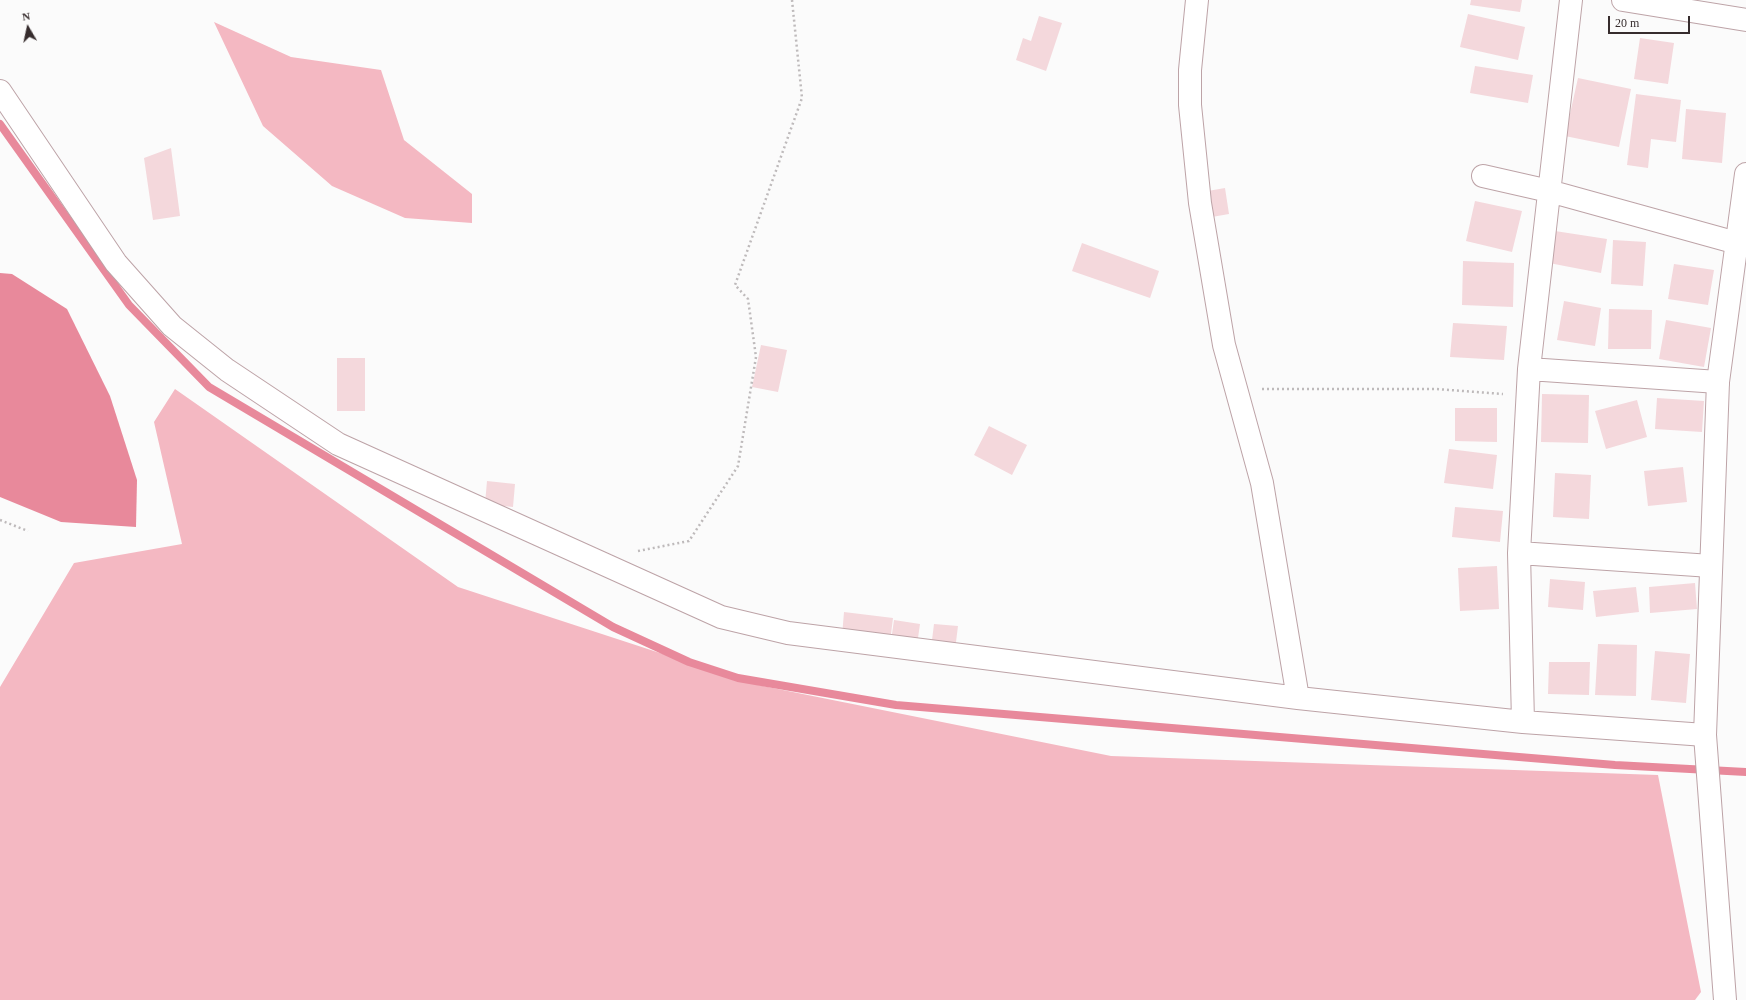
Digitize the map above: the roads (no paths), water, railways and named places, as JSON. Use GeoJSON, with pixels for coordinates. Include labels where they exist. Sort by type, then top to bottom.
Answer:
{"type":"FeatureCollection","features":[{"type":"Feature","properties":{"kind":"street"},"geometry":{"type":"LineString","coordinates":[[1198,0],[1190,70],[1191,113],[1200,203],[1224,345],[1262,483],[1298,698]]}},
{"type":"Feature","properties":{"kind":"street"},"geometry":{"type":"LineString","coordinates":[[1523,722],[1520,554],[1529,369],[1571,0]]}},
{"type":"Feature","properties":{"kind":"street"},"geometry":{"type":"LineString","coordinates":[[1623,0],[1746,20]]}},
{"type":"Feature","properties":{"kind":"street"},"geometry":{"type":"LineString","coordinates":[[0,91],[116,263],[172,326],[227,370],[338,444],[721,617],[788,633],[1298,698],[1523,722],[1705,735]]}},
{"type":"Feature","properties":{"kind":"street"},"geometry":{"type":"LineString","coordinates":[[1725,1000],[1705,735],[1718,382],[1746,174]]}},
{"type":"Feature","properties":{"kind":"street"},"geometry":{"type":"LineString","coordinates":[[1483,176],[1549,191],[1737,243]]}},
{"type":"Feature","properties":{"kind":"street"},"geometry":{"type":"LineString","coordinates":[[1529,369],[1718,382]]}},
{"type":"Feature","properties":{"kind":"street"},"geometry":{"type":"LineString","coordinates":[[1520,554],[1711,566]]}},
{"type":"Feature","properties":{"kind":"waterway"},"geometry":{"type":"LineString","coordinates":[[0,124],[129,305],[209,387],[613,627],[689,662],[738,678],[896,705],[1615,765],[1746,772]]}}]}
